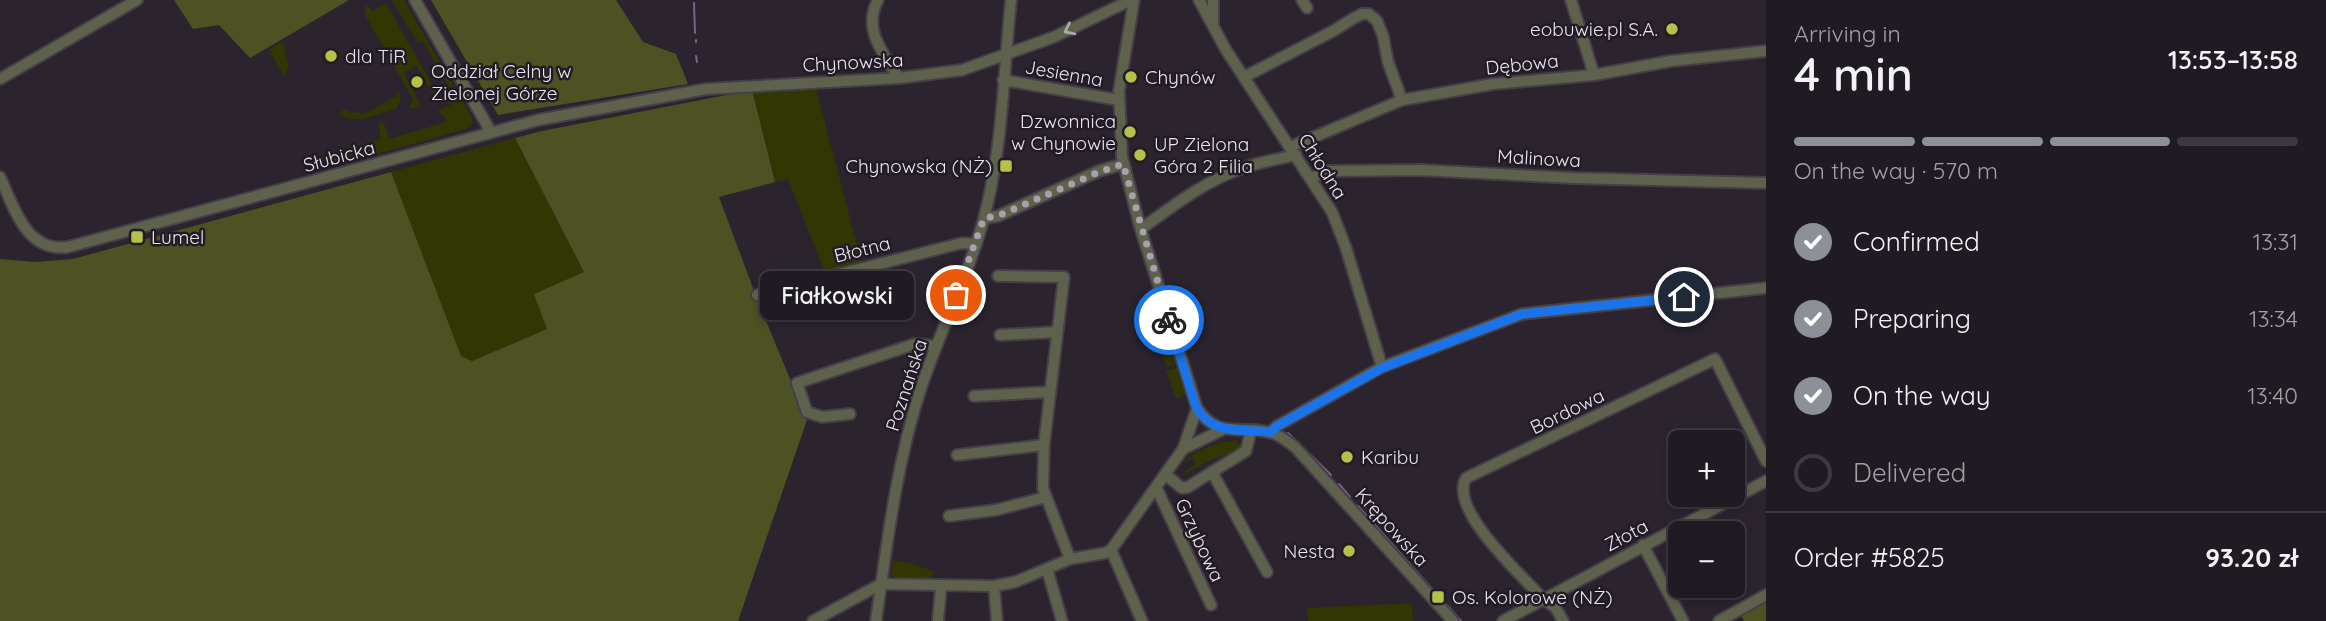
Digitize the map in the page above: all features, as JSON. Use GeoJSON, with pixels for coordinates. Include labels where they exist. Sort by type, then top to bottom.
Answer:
{"type":"FeatureCollection","features":[{"type":"Feature","properties":{"kind":"street"},"geometry":{"type":"LineString","coordinates":[[0,79],[137,0]]}},
{"type":"Feature","properties":{"kind":"street"},"geometry":{"type":"LineString","coordinates":[[415,0],[488,127],[487,134]]}},
{"type":"Feature","properties":{"kind":"street"},"geometry":{"type":"LineString","coordinates":[[878,0],[871,19],[872,33],[899,78]]}},
{"type":"Feature","properties":{"kind":"street","name":"Poznańska"},"geometry":{"type":"LineString","coordinates":[[876,621],[902,458],[911,420],[936,346],[976,244],[993,178],[1011,0]]}},
{"type":"Feature","properties":{"kind":"street"},"geometry":{"type":"LineString","coordinates":[[1132,0],[1119,100],[1123,164],[1196,408],[1208,423],[1224,429],[1271,432],[1277,426],[1382,368],[1522,314],[1766,288]]}},
{"type":"Feature","properties":{"kind":"street","name":"Chynowska"},"geometry":{"type":"LineString","coordinates":[[726,88],[935,74],[981,64],[1054,37],[1132,0]]}},
{"type":"Feature","properties":{"kind":"street","name":"Chłodna"},"geometry":{"type":"LineString","coordinates":[[1199,0],[1244,77],[1326,201],[1340,231],[1382,368]]}},
{"type":"Feature","properties":{"kind":"street"},"geometry":{"type":"LineString","coordinates":[[1213,0],[1213,26]]}},
{"type":"Feature","properties":{"kind":"street"},"geometry":{"type":"LineString","coordinates":[[1571,0],[1594,75]]}},
{"type":"Feature","properties":{"kind":"street"},"geometry":{"type":"LineString","coordinates":[[1244,77],[1354,18],[1369,14],[1377,21],[1383,36],[1388,62],[1402,100]]}},
{"type":"Feature","properties":{"kind":"street","name":"Dębowa"},"geometry":{"type":"LineString","coordinates":[[1141,229],[1198,188],[1244,167],[1293,151],[1402,100],[1493,83],[1594,75],[1671,61],[1766,51]]}},
{"type":"Feature","properties":{"kind":"street"},"geometry":{"type":"LineString","coordinates":[[981,64],[1004,77]]}},
{"type":"Feature","properties":{"kind":"street","name":"Jesienna"},"geometry":{"type":"LineString","coordinates":[[1004,77],[1119,100]]}},
{"type":"Feature","properties":{"kind":"street","name":"Słubicka"},"geometry":{"type":"LineString","coordinates":[[0,177],[27,232],[43,244],[61,248],[538,120],[694,90],[726,88]]}},
{"type":"Feature","properties":{"kind":"street"},"geometry":{"type":"LineString","coordinates":[[984,218],[998,216],[1123,164]]}},
{"type":"Feature","properties":{"kind":"street","name":"Malinowa"},"geometry":{"type":"LineString","coordinates":[[1311,178],[1327,171],[1421,170],[1574,178],[1766,183]]}},
{"type":"Feature","properties":{"kind":"street","name":"Błotna"},"geometry":{"type":"LineString","coordinates":[[757,295],[962,243],[976,244]]}},
{"type":"Feature","properties":{"kind":"street"},"geometry":{"type":"LineString","coordinates":[[998,276],[1064,277],[1044,445],[1043,488],[1070,559]]}},
{"type":"Feature","properties":{"kind":"street"},"geometry":{"type":"LineString","coordinates":[[1000,335],[1057,332]]}},
{"type":"Feature","properties":{"kind":"street"},"geometry":{"type":"LineString","coordinates":[[850,414],[822,417],[807,412],[797,383],[915,344],[936,346]]}},
{"type":"Feature","properties":{"kind":"street","name":"Bordowa"},"geometry":{"type":"LineString","coordinates":[[1543,599],[1474,521],[1463,494],[1462,484],[1465,478],[1473,473],[1527,450],[1715,359],[1766,461]]}},
{"type":"Feature","properties":{"kind":"street"},"geometry":{"type":"LineString","coordinates":[[974,396],[1050,392]]}},
{"type":"Feature","properties":{"kind":"street"},"geometry":{"type":"LineString","coordinates":[[1184,449],[1196,408]]}},
{"type":"Feature","properties":{"kind":"street"},"geometry":{"type":"LineString","coordinates":[[1184,449],[1224,429]]}},
{"type":"Feature","properties":{"kind":"street","name":"Grzybowa"},"geometry":{"type":"LineString","coordinates":[[1166,475],[1182,488],[1188,487],[1246,451],[1251,430]]}},
{"type":"Feature","properties":{"kind":"street","name":"Krępowska"},"geometry":{"type":"LineString","coordinates":[[1271,432],[1302,453],[1452,621]]}},
{"type":"Feature","properties":{"kind":"street"},"geometry":{"type":"LineString","coordinates":[[957,455],[1044,445]]}},
{"type":"Feature","properties":{"kind":"street","name":"Grzybowa"},"geometry":{"type":"LineString","coordinates":[[1111,550],[1184,449]]}},
{"type":"Feature","properties":{"kind":"street"},"geometry":{"type":"LineString","coordinates":[[1212,472],[1267,572]]}},
{"type":"Feature","properties":{"kind":"street","name":"Złota"},"geometry":{"type":"LineString","coordinates":[[1503,621],[1766,481]]}},
{"type":"Feature","properties":{"kind":"street","name":"Grzybowa"},"geometry":{"type":"LineString","coordinates":[[1157,489],[1211,605]]}},
{"type":"Feature","properties":{"kind":"street"},"geometry":{"type":"LineString","coordinates":[[948,516],[996,510],[1045,497]]}},
{"type":"Feature","properties":{"kind":"street"},"geometry":{"type":"LineString","coordinates":[[1643,545],[1683,621]]}},
{"type":"Feature","properties":{"kind":"street"},"geometry":{"type":"LineString","coordinates":[[813,621],[881,584],[994,586],[1015,582],[1070,559],[1105,554],[1111,550],[1142,621]]}},
{"type":"Feature","properties":{"kind":"street"},"geometry":{"type":"LineString","coordinates":[[1047,569],[1062,621]]}},
{"type":"Feature","properties":{"kind":"street"},"geometry":{"type":"LineString","coordinates":[[938,621],[941,586]]}},
{"type":"Feature","properties":{"kind":"street"},"geometry":{"type":"LineString","coordinates":[[994,586],[997,621]]}},
{"type":"Feature","properties":{"kind":"street"},"geometry":{"type":"LineString","coordinates":[[1719,621],[1766,595]]}},
{"type":"Feature","properties":{"kind":"street"},"geometry":{"type":"LineString","coordinates":[[1543,599],[1555,607],[1563,621]]}},
{"type":"Feature","properties":{"kind":"green space"},"geometry":{"type":"Polygon","coordinates":[[[174,0],[349,0],[250,58],[219,25],[193,29],[174,0]]]}},
{"type":"Feature","properties":{"kind":"green space"},"geometry":{"type":"Polygon","coordinates":[[[392,0],[404,0],[457,92],[453,94],[423,41],[418,43],[392,0]]]}},
{"type":"Feature","properties":{"kind":"green space"},"geometry":{"type":"Polygon","coordinates":[[[431,0],[616,0],[643,42],[676,54],[688,84],[498,115],[431,0]]]}},
{"type":"Feature","properties":{"kind":"green space"},"geometry":{"type":"Polygon","coordinates":[[[386,3],[441,100],[438,102],[416,65],[404,73],[421,106],[418,107],[415,102],[416,108],[409,109],[413,99],[365,15],[365,7],[369,6],[372,11],[386,3]]]}},
{"type":"Feature","properties":{"kind":"green space"},"geometry":{"type":"Polygon","coordinates":[[[283,41],[289,68],[284,76],[269,50],[283,41]]]}},
{"type":"Feature","properties":{"kind":"green space"},"geometry":{"type":"Polygon","coordinates":[[[815,84],[862,264],[826,275],[788,179],[775,182],[752,90],[815,84]]]}},
{"type":"Feature","properties":{"kind":"green space"},"geometry":{"type":"Polygon","coordinates":[[[398,90],[401,100],[397,108],[392,110],[357,119],[339,113],[345,109],[352,113],[360,112],[362,115],[398,95],[398,90]]]}},
{"type":"Feature","properties":{"kind":"green space"},"geometry":{"type":"Polygon","coordinates":[[[752,90],[775,182],[719,197],[807,420],[738,621],[0,621],[0,259],[35,262],[73,259],[391,172],[461,356],[472,361],[547,329],[534,294],[584,272],[515,138],[752,90]]]}},
{"type":"Feature","properties":{"kind":"green space"},"geometry":{"type":"Polygon","coordinates":[[[460,97],[472,118],[473,123],[467,129],[322,169],[319,157],[381,139],[378,124],[384,123],[389,139],[446,122],[446,118],[437,111],[451,105],[449,102],[460,97]]]}},
{"type":"Feature","properties":{"kind":"green space"},"geometry":{"type":"Polygon","coordinates":[[[515,138],[584,272],[547,329],[472,361],[461,356],[391,172],[515,138]]]}},
{"type":"Feature","properties":{"kind":"green space"},"geometry":{"type":"Polygon","coordinates":[[[1170,336],[1178,363],[1166,367],[1156,340],[1170,336]]]}},
{"type":"Feature","properties":{"kind":"green space"},"geometry":{"type":"Polygon","coordinates":[[[1179,367],[1187,394],[1176,399],[1166,371],[1179,367]]]}},
{"type":"Feature","properties":{"kind":"green space"},"geometry":{"type":"Polygon","coordinates":[[[1237,440],[1237,443],[1242,444],[1238,450],[1185,474],[1184,472],[1196,464],[1193,458],[1182,464],[1193,454],[1237,440]]]}},
{"type":"Feature","properties":{"kind":"green space"},"geometry":{"type":"Polygon","coordinates":[[[893,560],[936,572],[926,582],[898,581],[891,576],[893,560]]]}},
{"type":"Feature","properties":{"kind":"green space"},"geometry":{"type":"Polygon","coordinates":[[[1766,599],[1766,621],[1744,621],[1739,611],[1766,599]]]}},
{"type":"Feature","properties":{"kind":"green space"},"geometry":{"type":"Polygon","coordinates":[[[1412,603],[1413,621],[1308,621],[1307,608],[1412,603]]]}},
{"type":"Feature","properties":{"kind":"waterway"},"geometry":{"type":"LineString","coordinates":[[694,3],[695,33]]}},
{"type":"Feature","properties":{"kind":"waterway"},"geometry":{"type":"LineString","coordinates":[[696,56],[697,62]]}},
{"type":"Feature","properties":{"kind":"waterway"},"geometry":{"type":"LineString","coordinates":[[1288,433],[1331,475]]}},
{"type":"Feature","properties":{"kind":"waterway"},"geometry":{"type":"LineString","coordinates":[[1339,484],[1350,497]]}},
{"type":"Feature","properties":{"kind":"waterway"},"geometry":{"type":"LineString","coordinates":[[1358,506],[1433,590]]}},
{"type":"Feature","properties":{"kind":"waterway"},"geometry":{"type":"LineString","coordinates":[[1448,606],[1461,621]]}},
{"type":"Feature","properties":{"kind":"way so far"},"geometry":{"type":"LineString","coordinates":[[956,295],[984,218],[998,216],[1123,164],[1169,320]]}},
{"type":"Feature","properties":{"kind":"place","name":"eobuwie.pl S.A."},"geometry":{"type":"Point","coordinates":[1672,29]}},
{"type":"Feature","properties":{"kind":"place","name":"dla TiR"},"geometry":{"type":"Point","coordinates":[331,56]}},
{"type":"Feature","properties":{"kind":"place","name":"Chynów"},"geometry":{"type":"Point","coordinates":[1131,77]}},
{"type":"Feature","properties":{"kind":"place","name":"Oddział Celny w Zielonej Górze"},"geometry":{"type":"Point","coordinates":[417,82]}},
{"type":"Feature","properties":{"kind":"place","name":"Dzwonnica w Chynowie"},"geometry":{"type":"Point","coordinates":[1130,132]}},
{"type":"Feature","properties":{"kind":"place","name":"UP Zielona Góra 2 Filia"},"geometry":{"type":"Point","coordinates":[1140,155]}},
{"type":"Feature","properties":{"kind":"place","name":"Chynowska (NŻ)"},"geometry":{"type":"Point","coordinates":[1006,166]}},
{"type":"Feature","properties":{"kind":"place","name":"Lumel"},"geometry":{"type":"Point","coordinates":[137,237]}},
{"type":"Feature","properties":{"kind":"place","name":"Fiałkowski"},"geometry":{"type":"Point","coordinates":[956,295]}},
{"type":"Feature","properties":{"kind":"place","name":"Karibu"},"geometry":{"type":"Point","coordinates":[1347,457]}},
{"type":"Feature","properties":{"kind":"place","name":"Nesta"},"geometry":{"type":"Point","coordinates":[1349,551]}},
{"type":"Feature","properties":{"kind":"place","name":"Os. Kolorowe (NŻ)"},"geometry":{"type":"Point","coordinates":[1438,597]}},
{"type":"Feature","properties":{"kind":"route"},"geometry":{"type":"LineString","coordinates":[[1169,320],[1196,408],[1208,423],[1217,428],[1271,432],[1277,426],[1382,368],[1522,314],[1684,297]]}}]}
